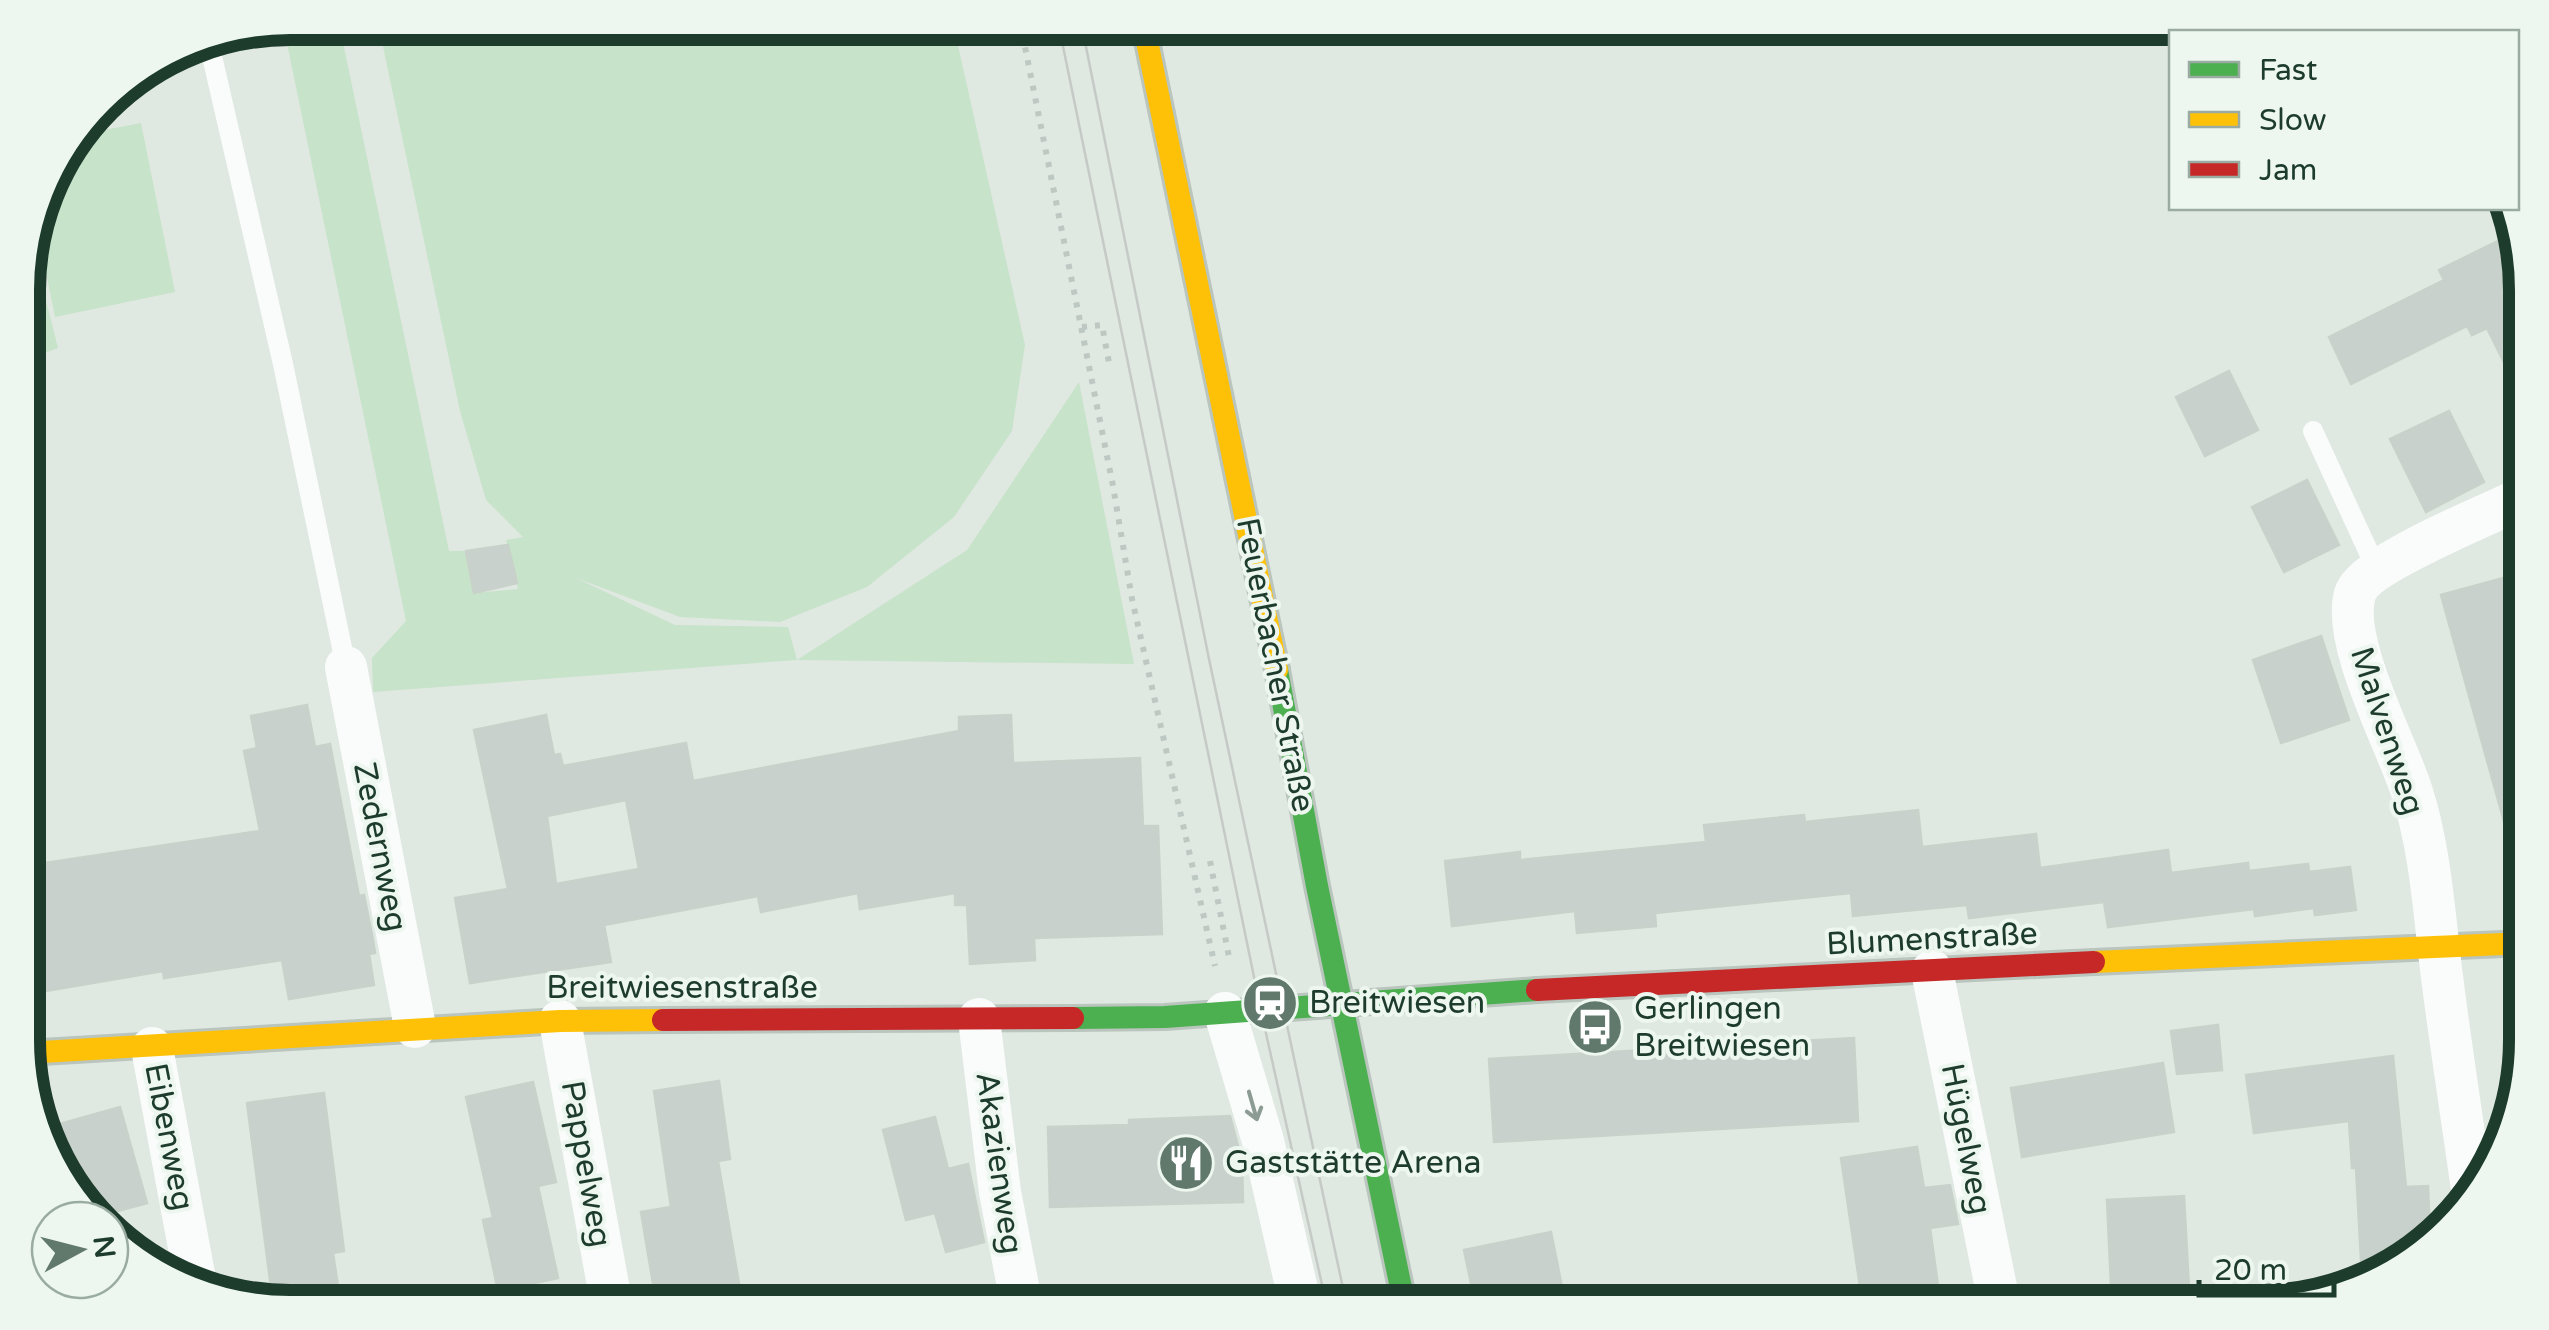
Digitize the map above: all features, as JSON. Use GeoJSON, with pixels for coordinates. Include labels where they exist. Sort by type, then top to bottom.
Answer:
{"type":"FeatureCollection","features":[{"type":"Feature","properties":{"kind":"street","name":"Feuerbacher Straße"},"geometry":{"type":"LineString","coordinates":[[1147,41],[1260,581],[1340,1005],[1400,1289]]}},
{"type":"Feature","properties":{"kind":"street"},"geometry":{"type":"LineString","coordinates":[[2376,568],[2509,505]]}},
{"type":"Feature","properties":{"kind":"street","name":"Malvenweg"},"geometry":{"type":"LineString","coordinates":[[2376,568],[2356,590],[2352,618],[2358,650],[2412,792],[2434,889],[2438,945],[2470,1174]]}},
{"type":"Feature","properties":{"kind":"street","name":"Zedernweg"},"geometry":{"type":"LineString","coordinates":[[346,668],[415,1028]]}},
{"type":"Feature","properties":{"kind":"street","name":"Blumenstraße"},"geometry":{"type":"LineString","coordinates":[[1340,1005],[1448,995],[2509,944]]}},
{"type":"Feature","properties":{"kind":"street","name":"Hügelweg"},"geometry":{"type":"LineString","coordinates":[[1932,971],[1996,1289]]}},
{"type":"Feature","properties":{"kind":"street","name":"Breitwiesenstraße"},"geometry":{"type":"LineString","coordinates":[[41,1052],[560,1020],[979,1019],[1225,1013],[1340,1005]]}},
{"type":"Feature","properties":{"kind":"street"},"geometry":{"type":"LineString","coordinates":[[1225,1013],[1263,1141],[1296,1289]]}},
{"type":"Feature","properties":{"kind":"street","name":"Akazienweg"},"geometry":{"type":"LineString","coordinates":[[979,1019],[1000,1192],[1019,1290]]}},
{"type":"Feature","properties":{"kind":"street","name":"Pappelweg"},"geometry":{"type":"LineString","coordinates":[[560,1020],[609,1290]]}},
{"type":"Feature","properties":{"kind":"street","name":"Eibenweg"},"geometry":{"type":"LineString","coordinates":[[152,1048],[193,1270]]}},
{"type":"Feature","properties":{"kind":"lane"},"geometry":{"type":"LineString","coordinates":[[211,53],[283,364],[346,668]]}},
{"type":"Feature","properties":{"kind":"lane"},"geometry":{"type":"LineString","coordinates":[[2313,431],[2376,568]]}},
{"type":"Feature","properties":{"kind":"path"},"geometry":{"type":"LineString","coordinates":[[1024,41],[1132,599],[1225,1013]]}},
{"type":"Feature","properties":{"kind":"path"},"geometry":{"type":"LineString","coordinates":[[1081,327],[1102,325],[1110,368]]}},
{"type":"Feature","properties":{"kind":"path"},"geometry":{"type":"LineString","coordinates":[[1210,861],[1230,960],[1225,1013]]}},
{"type":"Feature","properties":{"kind":"green space"},"geometry":{"type":"Polygon","coordinates":[[[287,41],[343,41],[449,551],[466,551],[474,593],[518,589],[506,540],[523,537],[486,500],[460,411],[382,41],[957,41],[1025,345],[1012,431],[954,517],[867,587],[780,622],[680,617],[576,578],[675,625],[788,627],[797,660],[967,550],[1079,382],[1134,664],[796,660],[373,692],[372,658],[406,621],[287,41]]]}},
{"type":"Feature","properties":{"kind":"green space"},"geometry":{"type":"Polygon","coordinates":[[[141,123],[175,292],[55,317],[43,258],[45,241],[66,179],[98,131],[141,123]]]}},
{"type":"Feature","properties":{"kind":"green space"},"geometry":{"type":"Polygon","coordinates":[[[41,281],[58,348],[41,354],[41,281]]]}},
{"type":"Feature","properties":{"kind":"building"},"geometry":{"type":"Polygon","coordinates":[[[2498,241],[2507,260],[2509,373],[2487,328],[2472,335],[2467,326],[2351,384],[2329,337],[2444,280],[2439,270],[2498,241]]]}},
{"type":"Feature","properties":{"kind":"building"},"geometry":{"type":"Polygon","coordinates":[[[2229,371],[2258,430],[2205,456],[2176,397],[2229,371]]]}},
{"type":"Feature","properties":{"kind":"building"},"geometry":{"type":"Polygon","coordinates":[[[2449,411],[2484,482],[2426,512],[2390,439],[2449,411]]]}},
{"type":"Feature","properties":{"kind":"building"},"geometry":{"type":"Polygon","coordinates":[[[2307,480],[2339,545],[2284,572],[2252,507],[2307,480]]]}},
{"type":"Feature","properties":{"kind":"building"},"geometry":{"type":"Polygon","coordinates":[[[508,545],[517,583],[474,593],[466,551],[508,545]]]}},
{"type":"Feature","properties":{"kind":"building"},"geometry":{"type":"Polygon","coordinates":[[[2509,576],[2509,839],[2441,595],[2509,576]]]}},
{"type":"Feature","properties":{"kind":"building"},"geometry":{"type":"Polygon","coordinates":[[[2321,636],[2349,720],[2281,743],[2253,660],[2321,636]]]}},
{"type":"Feature","properties":{"kind":"building"},"geometry":{"type":"Polygon","coordinates":[[[307,705],[315,747],[330,744],[359,896],[364,895],[373,940],[375,953],[369,954],[374,985],[289,999],[282,960],[164,978],[163,971],[40,992],[40,864],[260,831],[244,751],[257,748],[251,716],[307,705]]]}},
{"type":"Feature","properties":{"kind":"building"},"geometry":{"type":"Polygon","coordinates":[[[546,715],[554,755],[560,754],[563,766],[686,743],[693,781],[959,731],[959,717],[1011,715],[1013,763],[1140,758],[1143,826],[1158,826],[1162,934],[1034,938],[1035,960],[970,964],[967,905],[955,905],[955,893],[860,909],[858,893],[761,912],[758,896],[604,925],[611,962],[470,983],[455,898],[508,889],[474,730],[546,715]],[[626,800],[547,816],[556,884],[639,869],[626,800]]]}},
{"type":"Feature","properties":{"kind":"building"},"geometry":{"type":"Polygon","coordinates":[[[1918,810],[1922,847],[2036,834],[2040,868],[2168,850],[2171,873],[2248,863],[2249,871],[2308,864],[2309,872],[2350,867],[2356,910],[2315,915],[2314,908],[2255,916],[2254,909],[2108,927],[2104,902],[1969,918],[1967,905],[1853,916],[1851,893],[1655,913],[1656,926],[1577,933],[1575,911],[1452,926],[1445,861],[1520,852],[1520,860],[1706,842],[1704,825],[1804,815],[1805,822],[1918,810]]]}},
{"type":"Feature","properties":{"kind":"building"},"geometry":{"type":"Polygon","coordinates":[[[2218,1025],[2222,1070],[2177,1074],[2171,1031],[2218,1025]]]}},
{"type":"Feature","properties":{"kind":"building"},"geometry":{"type":"Polygon","coordinates":[[[1854,1038],[1858,1121],[1494,1142],[1489,1059],[1854,1038]]]}},
{"type":"Feature","properties":{"kind":"building"},"geometry":{"type":"Polygon","coordinates":[[[2393,1056],[2406,1187],[2428,1186],[2429,1223],[2398,1248],[2361,1268],[2356,1168],[2352,1168],[2349,1121],[2254,1133],[2246,1075],[2393,1056]]]}},
{"type":"Feature","properties":{"kind":"building"},"geometry":{"type":"Polygon","coordinates":[[[2163,1063],[2174,1132],[2022,1157],[2011,1088],[2163,1063]]]}},
{"type":"Feature","properties":{"kind":"building"},"geometry":{"type":"Polygon","coordinates":[[[719,1081],[730,1159],[718,1161],[740,1290],[654,1290],[641,1212],[671,1207],[654,1091],[719,1081]]]}},
{"type":"Feature","properties":{"kind":"building"},"geometry":{"type":"Polygon","coordinates":[[[533,1082],[556,1182],[538,1186],[558,1278],[498,1290],[483,1220],[493,1218],[466,1097],[533,1082]]]}},
{"type":"Feature","properties":{"kind":"building"},"geometry":{"type":"Polygon","coordinates":[[[324,1093],[344,1251],[333,1253],[338,1290],[271,1289],[247,1103],[324,1093]]]}},
{"type":"Feature","properties":{"kind":"building"},"geometry":{"type":"Polygon","coordinates":[[[120,1107],[147,1203],[130,1208],[130,1200],[98,1200],[73,1165],[55,1125],[120,1107]]]}},
{"type":"Feature","properties":{"kind":"building"},"geometry":{"type":"Polygon","coordinates":[[[1230,1116],[1242,1161],[1243,1202],[1050,1207],[1048,1127],[1230,1116]]]}},
{"type":"Feature","properties":{"kind":"building"},"geometry":{"type":"Polygon","coordinates":[[[935,1117],[948,1169],[968,1164],[984,1242],[946,1252],[935,1213],[906,1220],[883,1130],[935,1117]]]}},
{"type":"Feature","properties":{"kind":"building"},"geometry":{"type":"Polygon","coordinates":[[[1917,1147],[1924,1188],[1950,1185],[1958,1224],[1930,1228],[1939,1289],[1860,1289],[1841,1158],[1917,1147]]]}},
{"type":"Feature","properties":{"kind":"building"},"geometry":{"type":"Polygon","coordinates":[[[2184,1196],[2189,1289],[2111,1289],[2107,1200],[2184,1196]]]}},
{"type":"Feature","properties":{"kind":"building"},"geometry":{"type":"Polygon","coordinates":[[[1551,1232],[1562,1289],[1472,1289],[1464,1250],[1551,1232]]]}},
{"type":"Feature","properties":{"kind":"tram line"},"geometry":{"type":"LineString","coordinates":[[1062,41],[1261,1011],[1323,1289]]}},
{"type":"Feature","properties":{"kind":"tram line"},"geometry":{"type":"LineString","coordinates":[[1085,41],[1209,659],[1343,1289]]}},
{"type":"Feature","properties":{"kind":"traffic: fast"},"geometry":{"type":"LineString","coordinates":[[1277,670],[1317,886],[1401,1289]]}},
{"type":"Feature","properties":{"kind":"traffic: fast"},"geometry":{"type":"LineString","coordinates":[[1073,1018],[1165,1017],[1537,990]]}},
{"type":"Feature","properties":{"kind":"traffic: slow"},"geometry":{"type":"LineString","coordinates":[[1147,41],[1277,670]]}},
{"type":"Feature","properties":{"kind":"traffic: slow"},"geometry":{"type":"LineString","coordinates":[[2094,962],[2509,944]]}},
{"type":"Feature","properties":{"kind":"traffic: slow"},"geometry":{"type":"LineString","coordinates":[[41,1052],[560,1021],[663,1020]]}},
{"type":"Feature","properties":{"kind":"traffic: jam"},"geometry":{"type":"LineString","coordinates":[[1537,990],[2094,962]]}},
{"type":"Feature","properties":{"kind":"traffic: jam"},"geometry":{"type":"LineString","coordinates":[[663,1020],[1073,1018]]}},
{"type":"Feature","properties":{"kind":"place","name":"Breitwiesen"},"geometry":{"type":"Point","coordinates":[1270,1003]}},
{"type":"Feature","properties":{"kind":"place","name":"Gerlingen Breitwiesen"},"geometry":{"type":"Point","coordinates":[1595,1027]}},
{"type":"Feature","properties":{"kind":"place","name":"Gaststätte Arena"},"geometry":{"type":"Point","coordinates":[1186,1163]}}]}
